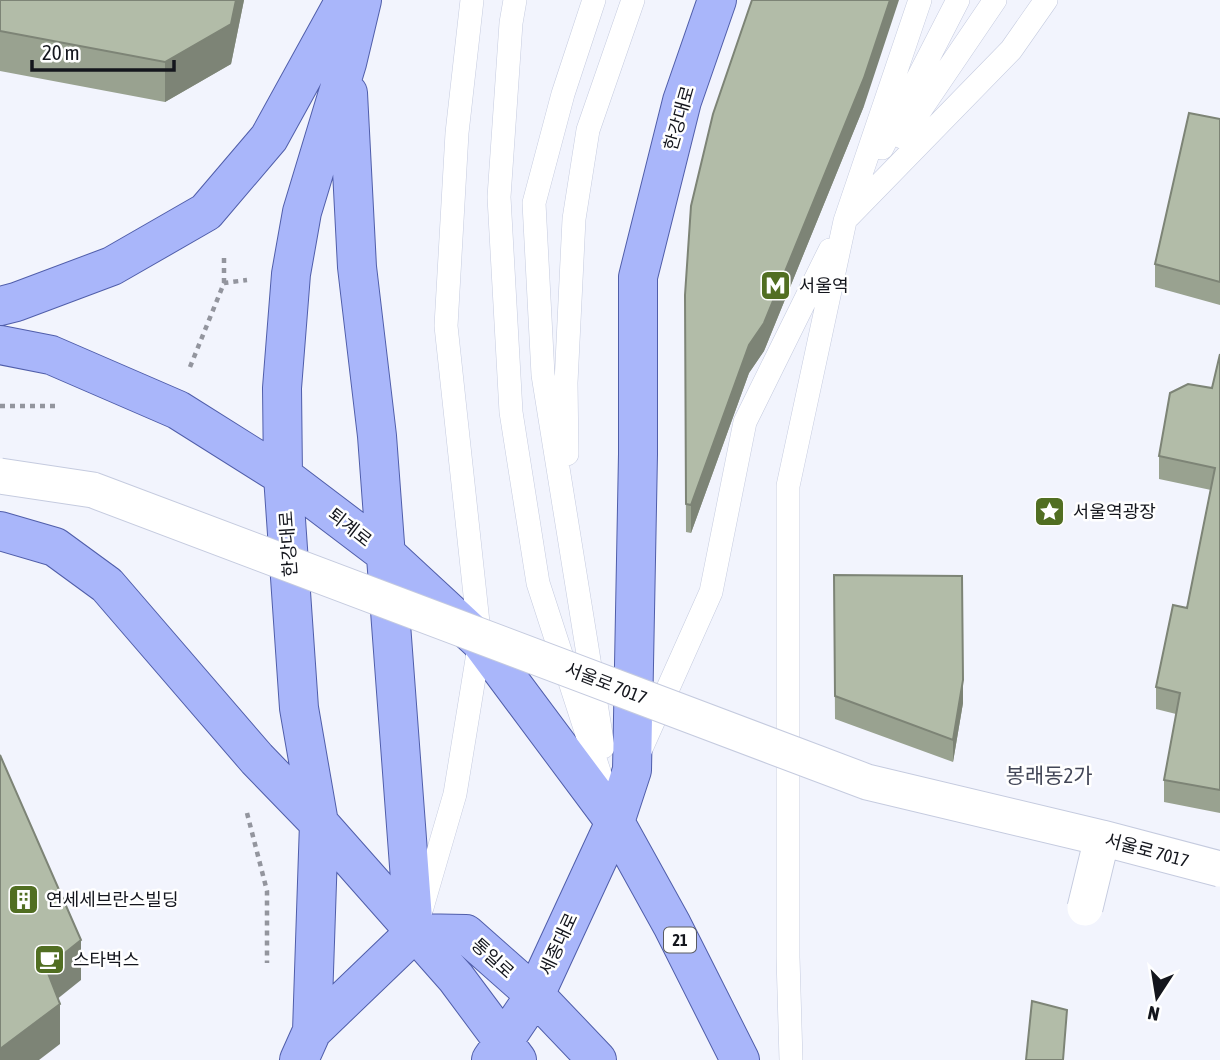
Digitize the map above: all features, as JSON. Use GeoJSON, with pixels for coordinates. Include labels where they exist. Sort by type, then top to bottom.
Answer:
{"type":"FeatureCollection","features":[{"type":"Feature","properties":{"kind":"main road"},"geometry":{"type":"LineString","coordinates":[[0,306],[112,266],[206,212],[269,138],[345,0]]}},
{"type":"Feature","properties":{"kind":"main road","name":"한강대로"},"geometry":{"type":"LineString","coordinates":[[305,1045],[319,822],[299,708],[284,476],[282,388],[291,274],[302,212],[347,63],[362,0]]}},
{"type":"Feature","properties":{"kind":"main road","name":"한강대로"},"geometry":{"type":"LineString","coordinates":[[615,822],[632,770],[638,454],[638,277],[682,102],[717,0]]}},
{"type":"Feature","properties":{"kind":"main road","name":"한강대로"},"geometry":{"type":"LineString","coordinates":[[347,63],[357,267],[377,436],[414,933]]}},
{"type":"Feature","properties":{"kind":"main road","name":"퇴계로"},"geometry":{"type":"LineString","coordinates":[[0,345],[51,355],[173,407],[284,476],[386,554],[480,641],[615,822]]}},
{"type":"Feature","properties":{"kind":"main road"},"geometry":{"type":"LineString","coordinates":[[0,531],[55,547],[107,585],[257,759],[319,822],[456,978],[504,1054]]}},
{"type":"Feature","properties":{"kind":"main road","name":"세종대로"},"geometry":{"type":"LineString","coordinates":[[504,1054],[535,995],[615,822]]}},
{"type":"Feature","properties":{"kind":"main road","name":"21"},"geometry":{"type":"LineString","coordinates":[[615,822],[672,925],[740,1060]]}},
{"type":"Feature","properties":{"kind":"main road"},"geometry":{"type":"LineString","coordinates":[[305,1045],[414,933]]}},
{"type":"Feature","properties":{"kind":"main road","name":"통일로"},"geometry":{"type":"LineString","coordinates":[[414,933],[466,934],[535,995],[597,1060]]}},
{"type":"Feature","properties":{"kind":"street","name":"서울로 7017"},"geometry":{"type":"LineString","coordinates":[[0,477],[93,490],[867,782],[1220,869]]}},
{"type":"Feature","properties":{"kind":"street"},"geometry":{"type":"LineString","coordinates":[[1085,908],[1102,838]]}},
{"type":"Feature","properties":{"kind":"lane"},"geometry":{"type":"LineString","coordinates":[[414,933],[455,794],[480,641],[446,326],[457,133],[472,0]]}},
{"type":"Feature","properties":{"kind":"lane"},"geometry":{"type":"LineString","coordinates":[[515,0],[511,23],[499,197],[511,412],[538,583],[615,822]]}},
{"type":"Feature","properties":{"kind":"lane"},"geometry":{"type":"LineString","coordinates":[[594,0],[563,94],[534,203],[543,375],[615,822]]}},
{"type":"Feature","properties":{"kind":"lane"},"geometry":{"type":"LineString","coordinates":[[568,538],[566,383],[574,219],[588,130],[633,0]]}},
{"type":"Feature","properties":{"kind":"lane"},"geometry":{"type":"LineString","coordinates":[[791,1060],[788,957],[788,486],[845,221],[920,0]]}},
{"type":"Feature","properties":{"kind":"lane"},"geometry":{"type":"LineString","coordinates":[[632,770],[711,592],[744,422],[958,0]]}},
{"type":"Feature","properties":{"kind":"lane"},"geometry":{"type":"LineString","coordinates":[[845,221],[995,0]]}},
{"type":"Feature","properties":{"kind":"lane"},"geometry":{"type":"LineString","coordinates":[[845,221],[1011,50],[1046,0]]}},
{"type":"Feature","properties":{"kind":"path"},"geometry":{"type":"LineString","coordinates":[[189,369],[224,283],[224,251]]}},
{"type":"Feature","properties":{"kind":"path"},"geometry":{"type":"LineString","coordinates":[[224,283],[248,280]]}},
{"type":"Feature","properties":{"kind":"path"},"geometry":{"type":"LineString","coordinates":[[244,800],[267,891],[267,974]]}},
{"type":"Feature","properties":{"kind":"building"},"geometry":{"type":"Polygon","coordinates":[[[0,0],[236,0],[231,24],[165,62],[0,31],[0,0]]]}},
{"type":"Feature","properties":{"kind":"building"},"geometry":{"type":"Polygon","coordinates":[[[752,0],[890,0],[864,78],[764,323],[749,345],[691,505],[686,504],[685,295],[691,206],[713,114],[752,0]]]}},
{"type":"Feature","properties":{"kind":"building"},"geometry":{"type":"Polygon","coordinates":[[[1189,113],[1220,119],[1220,282],[1155,264],[1189,113]]]}},
{"type":"Feature","properties":{"kind":"building"},"geometry":{"type":"Polygon","coordinates":[[[1220,354],[1220,790],[1164,780],[1180,693],[1156,687],[1173,605],[1187,608],[1215,468],[1159,456],[1170,393],[1188,384],[1212,388],[1220,354]]]}},
{"type":"Feature","properties":{"kind":"building"},"geometry":{"type":"Polygon","coordinates":[[[834,575],[962,576],[963,680],[953,740],[835,696],[834,575]]]}},
{"type":"Feature","properties":{"kind":"building","name":"연세세브란스빌딩"},"geometry":{"type":"Polygon","coordinates":[[[0,755],[81,940],[46,968],[60,1004],[0,1049],[0,755]]]}},
{"type":"Feature","properties":{"kind":"building"},"geometry":{"type":"Polygon","coordinates":[[[1032,1001],[1067,1010],[1063,1060],[1026,1060],[1032,1001]]]}},
{"type":"Feature","properties":{"kind":"place","name":"서울역"},"geometry":{"type":"Point","coordinates":[776,285]}},
{"type":"Feature","properties":{"kind":"place","name":"서울역광장"},"geometry":{"type":"Point","coordinates":[1050,511]}},
{"type":"Feature","properties":{"kind":"place","name":"연세세브란스빌딩"},"geometry":{"type":"Point","coordinates":[23,899]}},
{"type":"Feature","properties":{"kind":"place","name":"스타벅스"},"geometry":{"type":"Point","coordinates":[50,959]}},
{"type":"Feature","properties":{"kind":"district","name":"봉래동2가"},"geometry":{"type":"Point","coordinates":[1049,775]}}]}
